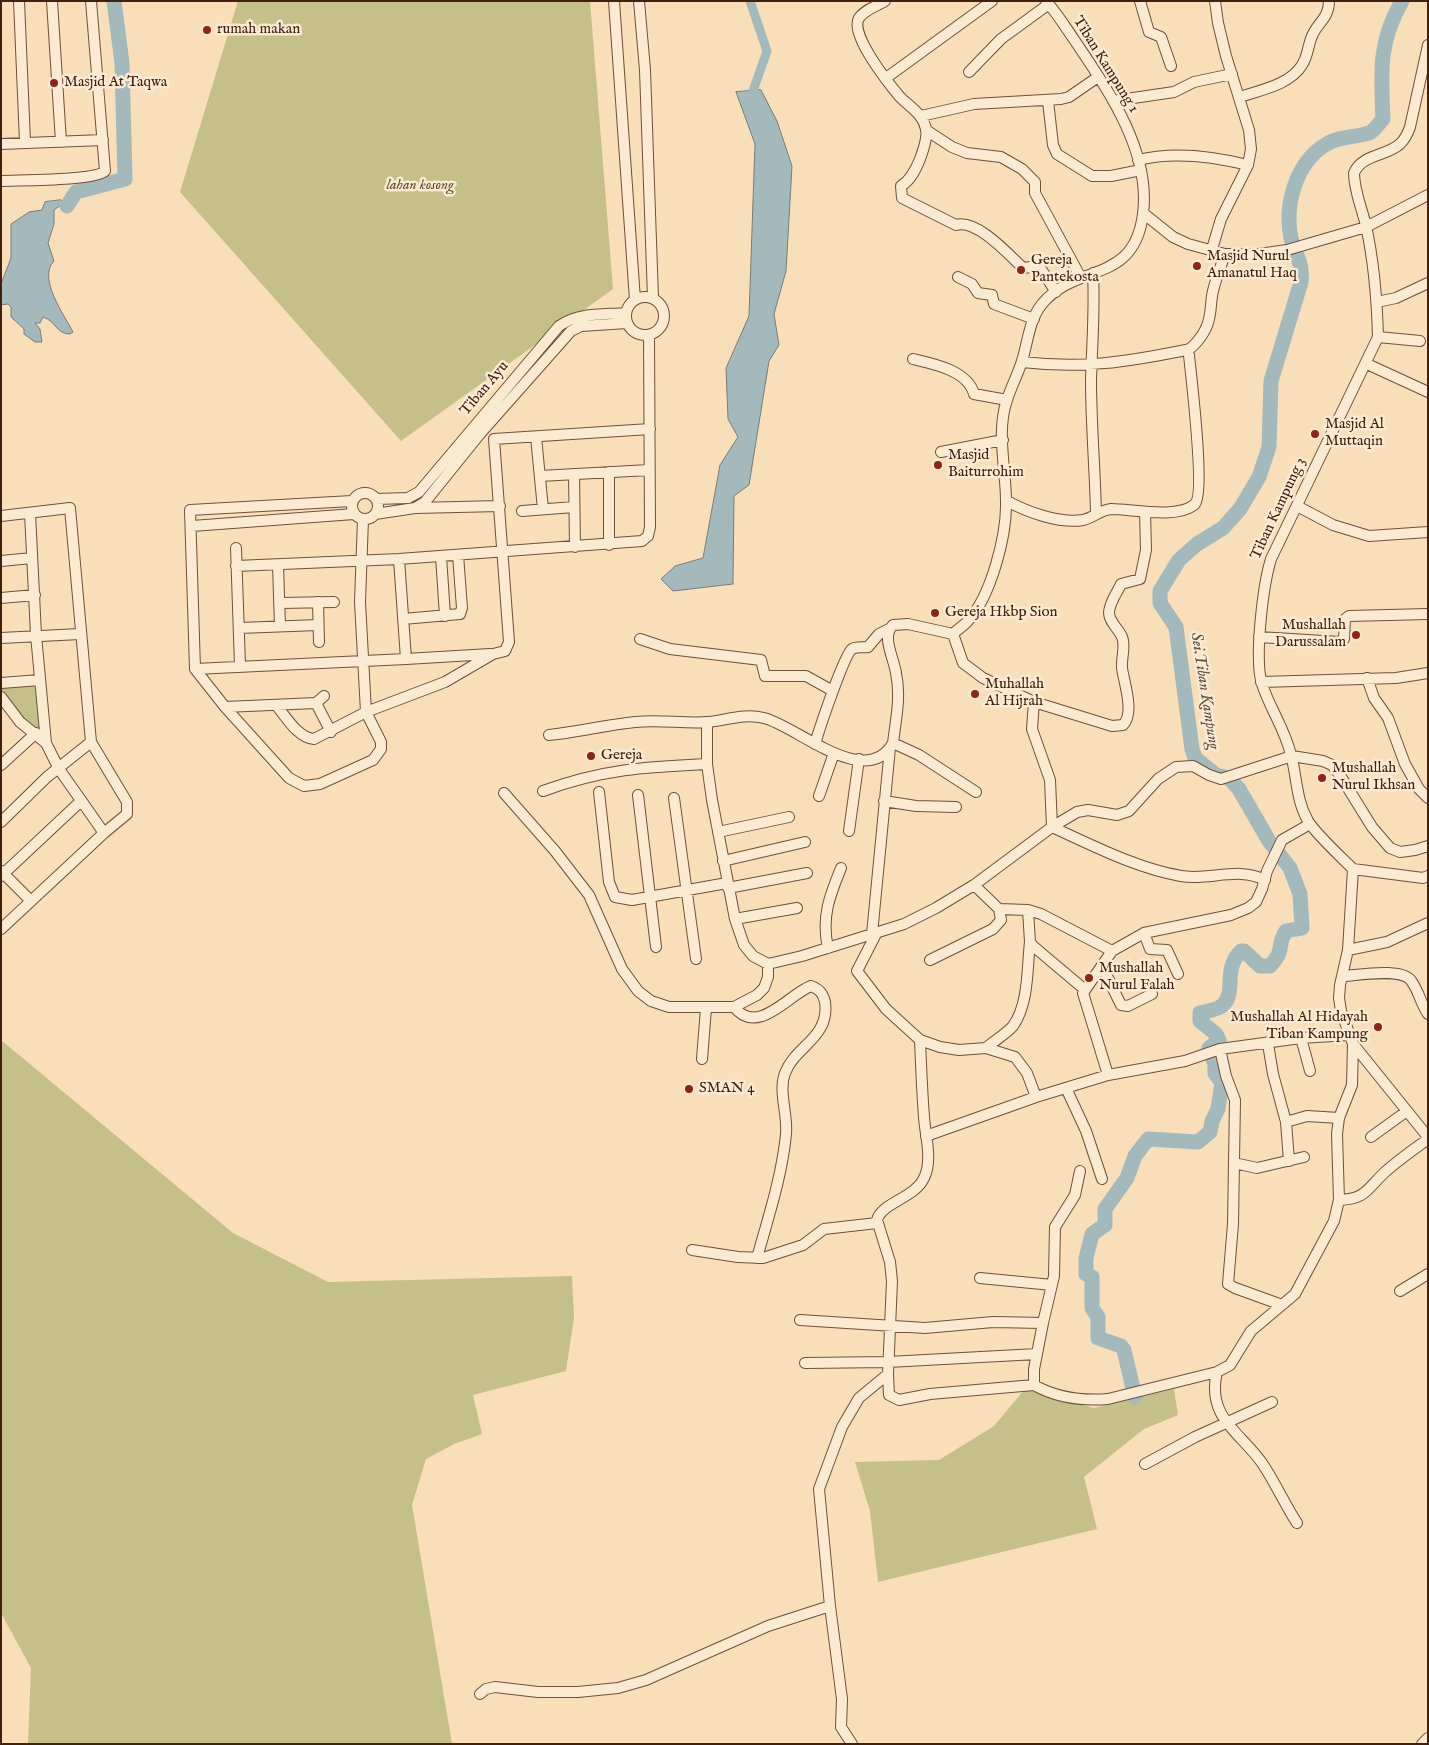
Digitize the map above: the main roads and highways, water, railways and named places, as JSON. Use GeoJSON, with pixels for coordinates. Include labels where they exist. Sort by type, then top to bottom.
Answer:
{"type":"FeatureCollection","features":[{"type":"Feature","properties":{"kind":"waterway"},"geometry":{"type":"LineString","coordinates":[[67,206],[76,192],[125,179],[122,63],[114,1]]}},
{"type":"Feature","properties":{"kind":"waterway"},"geometry":{"type":"LineString","coordinates":[[750,1],[767,51],[753,91]]}},
{"type":"Feature","properties":{"kind":"waterway","name":"Sei.Tiban Kampung"},"geometry":{"type":"LineString","coordinates":[[1135,1397],[1124,1350],[1121,1346],[1098,1338],[1098,1317],[1092,1308],[1092,1277],[1086,1274],[1086,1258],[1092,1234],[1105,1225],[1105,1209],[1127,1178],[1135,1156],[1148,1139],[1198,1142],[1210,1132],[1212,1121],[1218,1109],[1222,1083],[1215,1073],[1215,1064],[1209,1048],[1219,1040],[1216,1034],[1200,1021],[1200,1013],[1218,1008],[1227,999],[1232,965],[1241,951],[1244,951],[1260,966],[1270,966],[1278,955],[1286,931],[1302,928],[1300,894],[1290,868],[1269,841],[1239,789],[1229,778],[1216,775],[1195,758],[1192,749],[1176,627],[1160,603],[1160,591],[1179,560],[1197,544],[1223,528],[1240,509],[1259,477],[1269,447],[1271,381],[1301,282],[1301,268],[1291,238],[1289,225],[1289,212],[1294,186],[1306,162],[1325,145],[1335,140],[1369,133],[1383,119],[1382,73],[1385,44],[1394,16],[1402,1]]}},
{"type":"Feature","properties":{"kind":"place","name":"rumah makan"},"geometry":{"type":"Point","coordinates":[207,30]}},
{"type":"Feature","properties":{"kind":"place","name":"Masjid At Taqwa"},"geometry":{"type":"Point","coordinates":[54,83]}},
{"type":"Feature","properties":{"kind":"place","name":"Masjid Nurul Amanatul Haq"},"geometry":{"type":"Point","coordinates":[1197,266]}},
{"type":"Feature","properties":{"kind":"place","name":"Gereja Pantekosta"},"geometry":{"type":"Point","coordinates":[1021,270]}},
{"type":"Feature","properties":{"kind":"place","name":"Masjid Al Muttaqin"},"geometry":{"type":"Point","coordinates":[1315,434]}},
{"type":"Feature","properties":{"kind":"place","name":"Masjid Baiturrohim"},"geometry":{"type":"Point","coordinates":[938,465]}},
{"type":"Feature","properties":{"kind":"place","name":"Gereja Hkbp Sion"},"geometry":{"type":"Point","coordinates":[935,613]}},
{"type":"Feature","properties":{"kind":"place","name":"Mushallah Darussalam"},"geometry":{"type":"Point","coordinates":[1356,635]}},
{"type":"Feature","properties":{"kind":"place","name":"Muhallah Al Hijrah"},"geometry":{"type":"Point","coordinates":[975,694]}},
{"type":"Feature","properties":{"kind":"place","name":"Gereja"},"geometry":{"type":"Point","coordinates":[591,756]}},
{"type":"Feature","properties":{"kind":"place","name":"Mushallah Nurul Ikhsan"},"geometry":{"type":"Point","coordinates":[1322,778]}},
{"type":"Feature","properties":{"kind":"place","name":"Mushallah Nurul Falah"},"geometry":{"type":"Point","coordinates":[1089,978]}},
{"type":"Feature","properties":{"kind":"place","name":"Mushallah Al Hidayah Tiban Kampung"},"geometry":{"type":"Point","coordinates":[1378,1027]}},
{"type":"Feature","properties":{"kind":"place","name":"SMAN 4"},"geometry":{"type":"Point","coordinates":[689,1089]}},
{"type":"Feature","properties":{"kind":"park label","name":"lahan kosong"},"geometry":{"type":"Point","coordinates":[420,186]}}]}
